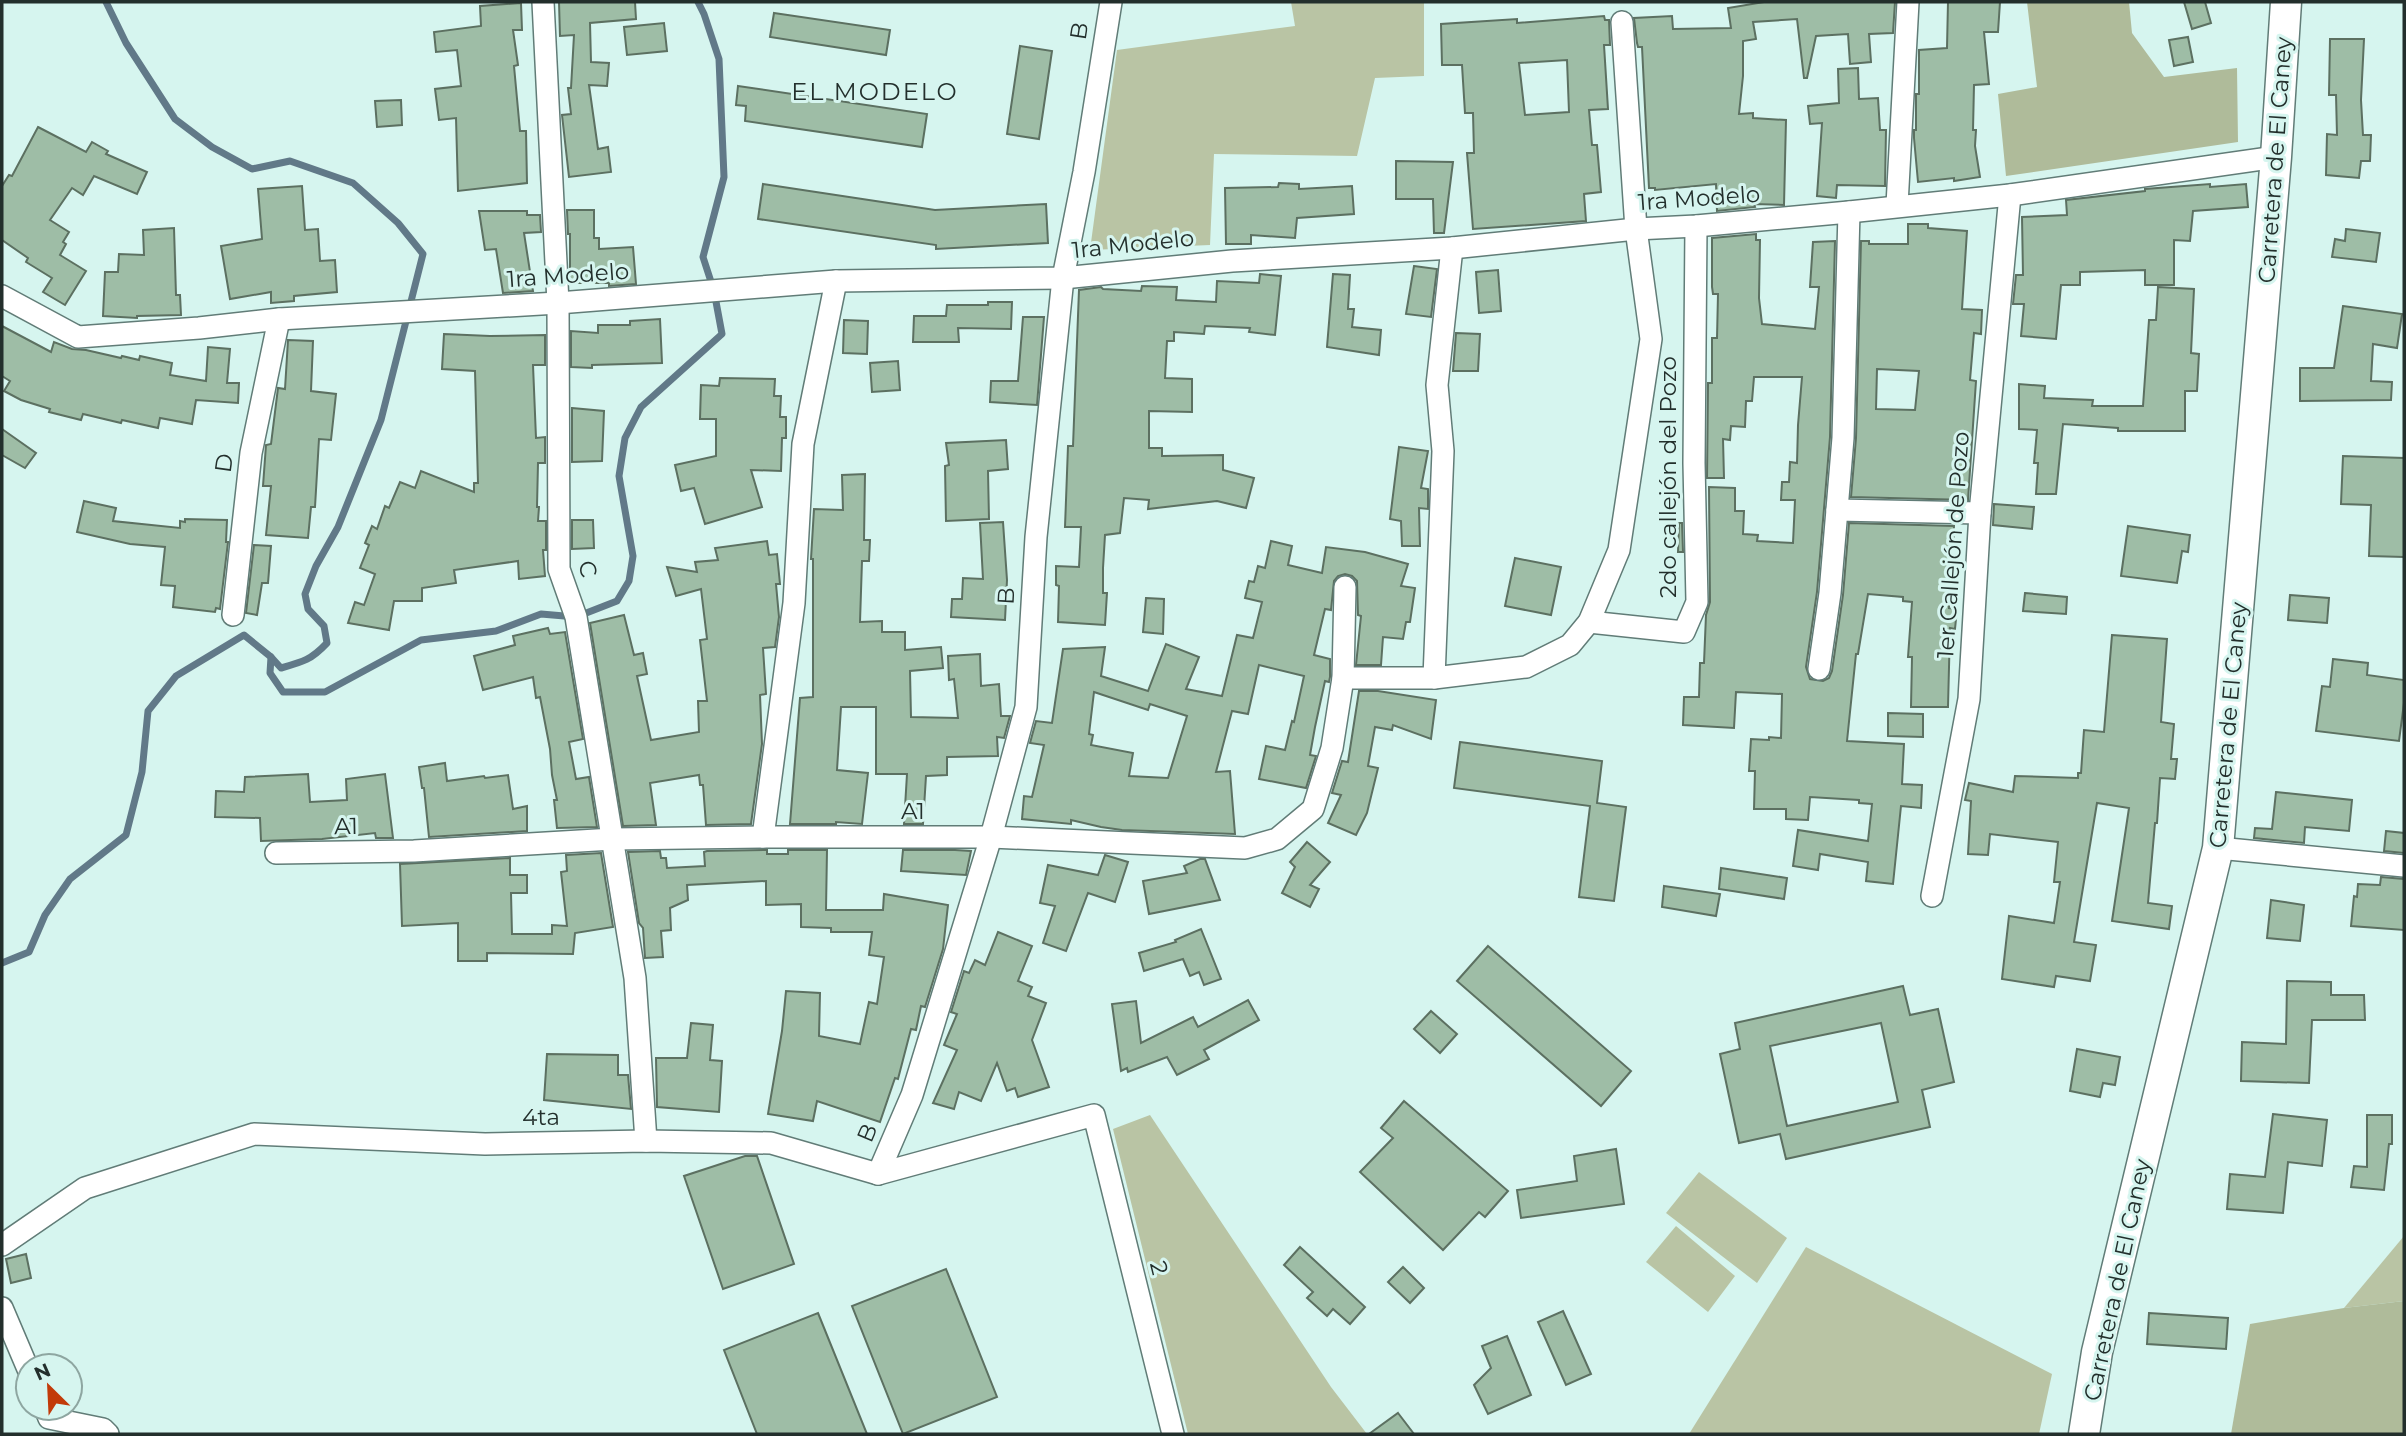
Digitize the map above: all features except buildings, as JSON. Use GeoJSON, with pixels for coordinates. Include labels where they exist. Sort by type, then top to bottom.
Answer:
{"type":"FeatureCollection","features":[{"type":"Feature","properties":{"kind":"main road","name":"Carretera de El Caney"},"geometry":{"type":"LineString","coordinates":[[2084,1434],[2097,1352],[2218,848],[2276,157],[2286,2]]}},
{"type":"Feature","properties":{"kind":"street","name":"C"},"geometry":{"type":"LineString","coordinates":[[543,2],[558,303],[559,569],[576,617],[635,978],[646,1141]]}},
{"type":"Feature","properties":{"kind":"street","name":"B"},"geometry":{"type":"LineString","coordinates":[[878,1174],[912,1095],[990,837],[1026,707],[1036,537],[1063,278],[1084,172],[1111,2]]}},
{"type":"Feature","properties":{"kind":"street"},"geometry":{"type":"LineString","coordinates":[[1897,205],[1908,2]]}},
{"type":"Feature","properties":{"kind":"street"},"geometry":{"type":"LineString","coordinates":[[1343,678],[1434,678],[1526,667],[1570,645],[1589,622],[1619,550],[1651,339],[1636,229],[1622,22]]}},
{"type":"Feature","properties":{"kind":"street","name":"1ra Modelo"},"geometry":{"type":"LineString","coordinates":[[2,296],[78,337],[279,320],[558,303],[836,281],[1063,278],[1232,261],[1452,248],[1636,229],[1849,212],[2010,195],[2276,157]]}},
{"type":"Feature","properties":{"kind":"street","name":"1er Callejón de Pozo"},"geometry":{"type":"LineString","coordinates":[[1932,896],[1969,699],[1980,513],[2010,195]]}},
{"type":"Feature","properties":{"kind":"street"},"geometry":{"type":"LineString","coordinates":[[1819,669],[1830,593],[1843,438],[1849,212]]}},
{"type":"Feature","properties":{"kind":"street","name":"2do callejón del Pozo"},"geometry":{"type":"LineString","coordinates":[[1589,622],[1684,632],[1697,602],[1693,463],[1696,226]]}},
{"type":"Feature","properties":{"kind":"street"},"geometry":{"type":"LineString","coordinates":[[1434,678],[1443,451],[1437,385],[1452,248]]}},
{"type":"Feature","properties":{"kind":"street"},"geometry":{"type":"LineString","coordinates":[[763,837],[794,603],[803,444],[836,281]]}},
{"type":"Feature","properties":{"kind":"street","name":"D"},"geometry":{"type":"LineString","coordinates":[[233,615],[251,453],[279,320]]}},
{"type":"Feature","properties":{"kind":"street"},"geometry":{"type":"LineString","coordinates":[[1837,510],[1980,513]]}},
{"type":"Feature","properties":{"kind":"street","name":"A1"},"geometry":{"type":"LineString","coordinates":[[276,853],[414,851],[613,839],[763,837],[990,837],[1245,848],[1277,839],[1313,809],[1332,748],[1343,678],[1345,587]]}},
{"type":"Feature","properties":{"kind":"street"},"geometry":{"type":"LineString","coordinates":[[2218,848],[2404,866]]}},
{"type":"Feature","properties":{"kind":"street","name":"2"},"geometry":{"type":"LineString","coordinates":[[878,1174],[1094,1115],[1173,1434]]}},
{"type":"Feature","properties":{"kind":"street","name":"4ta"},"geometry":{"type":"LineString","coordinates":[[2,1245],[85,1188],[254,1134],[485,1144],[646,1141],[771,1143],[878,1174]]}},
{"type":"Feature","properties":{"kind":"street"},"geometry":{"type":"LineString","coordinates":[[2,1308],[21,1352]]}},
{"type":"Feature","properties":{"kind":"street"},"geometry":{"type":"LineString","coordinates":[[69,1422],[103,1429],[108,1434]]}},
{"type":"Feature","properties":{"kind":"green space"},"geometry":{"type":"Polygon","coordinates":[[[1291,2],[1424,2],[1424,76],[1375,78],[1357,156],[1214,154],[1210,245],[1090,250],[1117,50],[1295,26],[1291,2]]]}},
{"type":"Feature","properties":{"kind":"green space"},"geometry":{"type":"Polygon","coordinates":[[[2027,2],[2129,2],[2132,33],[2164,77],[2237,68],[2238,142],[2006,176],[1998,94],[2037,87],[2027,2]]]}},
{"type":"Feature","properties":{"kind":"green space"},"geometry":{"type":"Polygon","coordinates":[[[1150,1115],[1331,1387],[1367,1434],[1188,1434],[1113,1129],[1150,1115]]]}},
{"type":"Feature","properties":{"kind":"green space"},"geometry":{"type":"Polygon","coordinates":[[[1699,1172],[1787,1238],[1757,1283],[1666,1213],[1699,1172]]]}},
{"type":"Feature","properties":{"kind":"green space"},"geometry":{"type":"Polygon","coordinates":[[[1676,1226],[1735,1276],[1708,1312],[1646,1262],[1676,1226]]]}},
{"type":"Feature","properties":{"kind":"green space"},"geometry":{"type":"Polygon","coordinates":[[[2404,1236],[2404,1301],[2344,1308],[2404,1236]]]}},
{"type":"Feature","properties":{"kind":"green space"},"geometry":{"type":"Polygon","coordinates":[[[1806,1247],[2052,1374],[2039,1434],[1689,1434],[1806,1247]]]}},
{"type":"Feature","properties":{"kind":"green space"},"geometry":{"type":"Polygon","coordinates":[[[2404,1301],[2404,1434],[2231,1434],[2250,1324],[2404,1301]]]}},
{"type":"Feature","properties":{"kind":"waterway"},"geometry":{"type":"LineString","coordinates":[[106,2],[126,43],[175,119],[212,147],[252,169],[290,161],[353,183],[398,223],[423,254],[381,420],[338,527],[316,566],[305,594],[308,609],[324,626],[327,643],[306,660],[281,668],[271,657]]}},
{"type":"Feature","properties":{"kind":"waterway"},"geometry":{"type":"LineString","coordinates":[[2,963],[29,952],[45,915],[70,879],[126,835],[142,772],[148,711],[176,676],[244,635],[271,657],[270,673],[283,692],[325,692],[421,640],[496,631],[541,614],[576,617],[617,601],[629,581],[633,556],[619,476],[625,438],[641,407],[722,334],[714,291],[703,257],[724,177],[719,59],[698,2]]}},
{"type":"Feature","properties":{"kind":"district","name":"EL MODELO"},"geometry":{"type":"Point","coordinates":[875,92]}}]}
